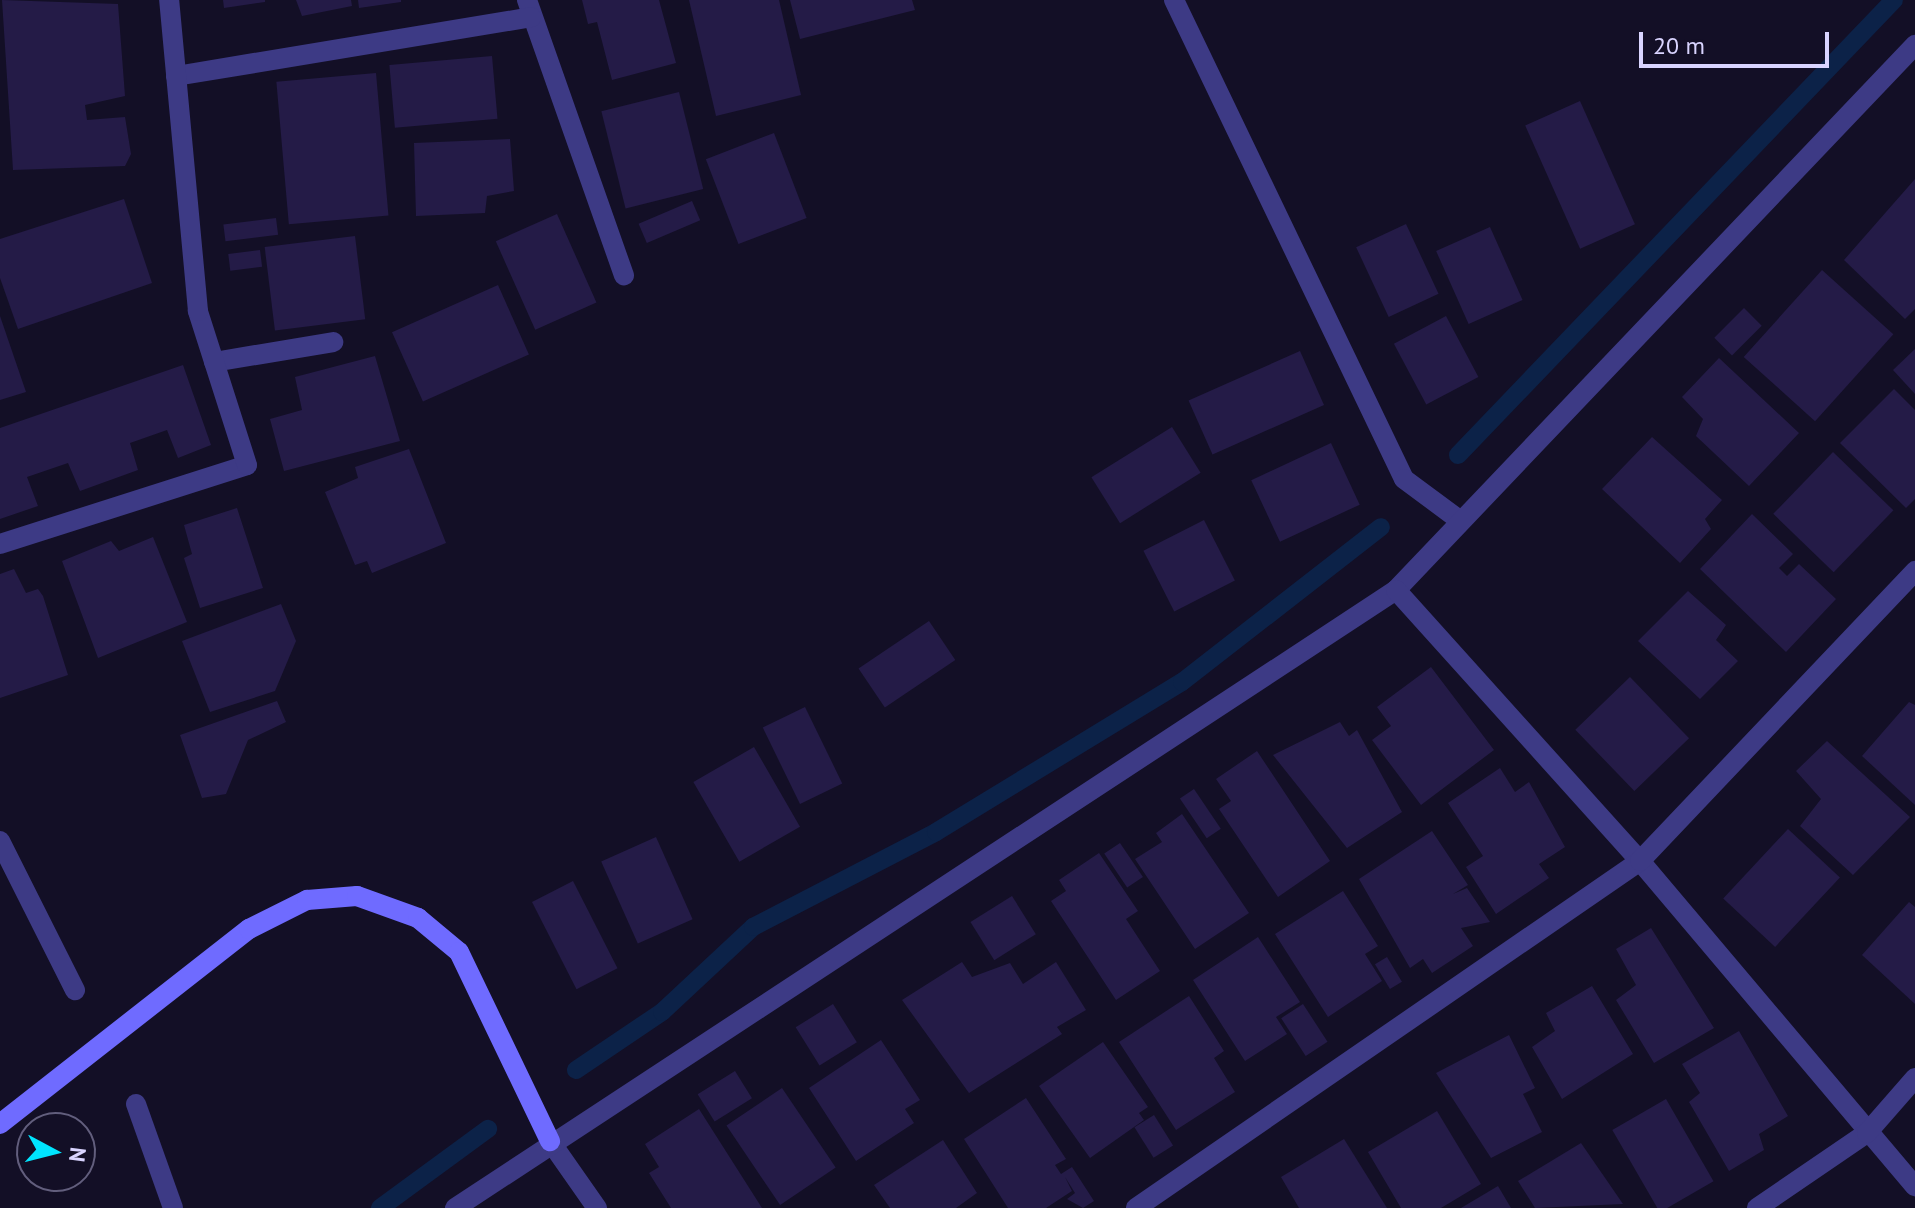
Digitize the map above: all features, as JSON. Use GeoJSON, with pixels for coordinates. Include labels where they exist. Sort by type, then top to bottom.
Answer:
{"type":"FeatureCollection","features":[{"type":"Feature","properties":{"kind":"street"},"geometry":{"type":"LineString","coordinates":[[0,544],[247,465],[198,311],[169,0]]}},
{"type":"Feature","properties":{"kind":"street"},"geometry":{"type":"LineString","coordinates":[[1174,0],[1404,479],[1458,519]]}},
{"type":"Feature","properties":{"kind":"street"},"geometry":{"type":"LineString","coordinates":[[176,76],[529,8],[624,275]]}},
{"type":"Feature","properties":{"kind":"street"},"geometry":{"type":"LineString","coordinates":[[455,1208],[550,1141],[1396,590],[1458,519],[1915,45]]}},
{"type":"Feature","properties":{"kind":"street"},"geometry":{"type":"LineString","coordinates":[[214,362],[333,342]]}},
{"type":"Feature","properties":{"kind":"street"},"geometry":{"type":"LineString","coordinates":[[1136,1208],[1640,861],[1915,571]]}},
{"type":"Feature","properties":{"kind":"street"},"geometry":{"type":"LineString","coordinates":[[1396,590],[1640,861],[1867,1133],[1915,1186]]}},
{"type":"Feature","properties":{"kind":"street"},"geometry":{"type":"LineString","coordinates":[[0,841],[75,990]]}},
{"type":"Feature","properties":{"kind":"street"},"geometry":{"type":"LineString","coordinates":[[0,1124],[249,929],[307,900],[357,896],[418,918],[459,952],[550,1141],[597,1208]]}},
{"type":"Feature","properties":{"kind":"street"},"geometry":{"type":"LineString","coordinates":[[1757,1208],[1867,1133],[1915,1078]]}},
{"type":"Feature","properties":{"kind":"street"},"geometry":{"type":"LineString","coordinates":[[136,1104],[173,1208]]}},
{"type":"Feature","properties":{"kind":"building"},"geometry":{"type":"Polygon","coordinates":[[[2,0],[118,4],[125,96],[85,105],[87,120],[125,117],[131,154],[125,166],[13,170],[2,0]]]}},
{"type":"Feature","properties":{"kind":"building"},"geometry":{"type":"Polygon","coordinates":[[[223,0],[265,0],[265,2],[224,8],[223,0]]]}},
{"type":"Feature","properties":{"kind":"building"},"geometry":{"type":"Polygon","coordinates":[[[296,0],[351,0],[352,6],[302,16],[296,0]]]}},
{"type":"Feature","properties":{"kind":"building"},"geometry":{"type":"Polygon","coordinates":[[[358,0],[401,0],[401,2],[359,8],[358,0]]]}},
{"type":"Feature","properties":{"kind":"building"},"geometry":{"type":"Polygon","coordinates":[[[582,0],[659,0],[676,63],[612,80],[597,22],[588,24],[582,0]]]}},
{"type":"Feature","properties":{"kind":"building"},"geometry":{"type":"Polygon","coordinates":[[[689,0],[779,0],[801,95],[716,116],[689,0]]]}},
{"type":"Feature","properties":{"kind":"building"},"geometry":{"type":"Polygon","coordinates":[[[790,0],[912,0],[915,10],[800,39],[790,0]]]}},
{"type":"Feature","properties":{"kind":"building"},"geometry":{"type":"Polygon","coordinates":[[[492,56],[497,119],[395,128],[389,65],[492,56]]]}},
{"type":"Feature","properties":{"kind":"building"},"geometry":{"type":"Polygon","coordinates":[[[376,73],[388,215],[289,224],[276,82],[376,73]]]}},
{"type":"Feature","properties":{"kind":"building"},"geometry":{"type":"Polygon","coordinates":[[[679,92],[703,189],[626,208],[601,111],[679,92]]]}},
{"type":"Feature","properties":{"kind":"building"},"geometry":{"type":"Polygon","coordinates":[[[1580,101],[1635,224],[1580,249],[1525,125],[1580,101]]]}},
{"type":"Feature","properties":{"kind":"building"},"geometry":{"type":"Polygon","coordinates":[[[774,133],[807,218],[738,244],[706,159],[774,133]]]}},
{"type":"Feature","properties":{"kind":"building"},"geometry":{"type":"Polygon","coordinates":[[[510,139],[514,191],[487,196],[485,213],[416,216],[414,143],[510,139]]]}},
{"type":"Feature","properties":{"kind":"building"},"geometry":{"type":"Polygon","coordinates":[[[1915,179],[1915,309],[1905,319],[1844,260],[1915,179]]]}},
{"type":"Feature","properties":{"kind":"building"},"geometry":{"type":"Polygon","coordinates":[[[124,199],[152,283],[18,329],[0,278],[0,239],[124,199]]]}},
{"type":"Feature","properties":{"kind":"building"},"geometry":{"type":"Polygon","coordinates":[[[692,201],[700,220],[647,243],[639,224],[692,201]]]}},
{"type":"Feature","properties":{"kind":"building"},"geometry":{"type":"Polygon","coordinates":[[[557,214],[596,303],[535,330],[496,241],[557,214]]]}},
{"type":"Feature","properties":{"kind":"building"},"geometry":{"type":"Polygon","coordinates":[[[276,218],[278,235],[225,241],[223,224],[276,218]]]}},
{"type":"Feature","properties":{"kind":"building"},"geometry":{"type":"Polygon","coordinates":[[[1406,224],[1439,294],[1389,317],[1356,247],[1406,224]]]}},
{"type":"Feature","properties":{"kind":"building"},"geometry":{"type":"Polygon","coordinates":[[[1490,227],[1523,300],[1469,324],[1436,251],[1490,227]]]}},
{"type":"Feature","properties":{"kind":"building"},"geometry":{"type":"Polygon","coordinates":[[[355,236],[365,319],[275,330],[265,247],[355,236]]]}},
{"type":"Feature","properties":{"kind":"building"},"geometry":{"type":"Polygon","coordinates":[[[260,250],[262,267],[230,271],[228,254],[260,250]]]}},
{"type":"Feature","properties":{"kind":"building"},"geometry":{"type":"Polygon","coordinates":[[[1822,270],[1893,334],[1815,421],[1744,357],[1822,270]]]}},
{"type":"Feature","properties":{"kind":"building"},"geometry":{"type":"Polygon","coordinates":[[[498,285],[529,354],[423,402],[392,332],[498,285]]]}},
{"type":"Feature","properties":{"kind":"building"},"geometry":{"type":"Polygon","coordinates":[[[1744,308],[1762,326],[1732,355],[1714,338],[1744,308]]]}},
{"type":"Feature","properties":{"kind":"building"},"geometry":{"type":"Polygon","coordinates":[[[0,316],[26,392],[0,400],[0,316]]]}},
{"type":"Feature","properties":{"kind":"building"},"geometry":{"type":"Polygon","coordinates":[[[1446,316],[1478,377],[1426,405],[1394,344],[1446,316]]]}},
{"type":"Feature","properties":{"kind":"building"},"geometry":{"type":"Polygon","coordinates":[[[1915,349],[1915,394],[1893,370],[1915,349]]]}},
{"type":"Feature","properties":{"kind":"building"},"geometry":{"type":"Polygon","coordinates":[[[1300,351],[1324,405],[1213,455],[1189,401],[1300,351]]]}},
{"type":"Feature","properties":{"kind":"building"},"geometry":{"type":"Polygon","coordinates":[[[375,356],[400,441],[284,471],[270,419],[302,410],[295,377],[375,356]]]}},
{"type":"Feature","properties":{"kind":"building"},"geometry":{"type":"Polygon","coordinates":[[[1719,358],[1799,433],[1749,486],[1696,436],[1703,419],[1682,397],[1719,358]]]}},
{"type":"Feature","properties":{"kind":"building"},"geometry":{"type":"Polygon","coordinates":[[[183,365],[211,445],[178,458],[167,430],[130,443],[138,470],[80,491],[68,463],[27,477],[38,506],[0,519],[0,428],[183,365]]]}},
{"type":"Feature","properties":{"kind":"building"},"geometry":{"type":"Polygon","coordinates":[[[1894,389],[1915,410],[1915,499],[1906,508],[1840,443],[1894,389]]]}},
{"type":"Feature","properties":{"kind":"building"},"geometry":{"type":"Polygon","coordinates":[[[1172,427],[1201,473],[1120,523],[1091,477],[1172,427]]]}},
{"type":"Feature","properties":{"kind":"building"},"geometry":{"type":"Polygon","coordinates":[[[1652,437],[1722,500],[1705,519],[1711,529],[1680,563],[1602,489],[1652,437]]]}},
{"type":"Feature","properties":{"kind":"building"},"geometry":{"type":"Polygon","coordinates":[[[1331,443],[1360,505],[1280,542],[1251,480],[1331,443]]]}},
{"type":"Feature","properties":{"kind":"building"},"geometry":{"type":"Polygon","coordinates":[[[409,449],[446,543],[372,573],[367,561],[355,565],[325,492],[358,478],[355,467],[409,449]]]}},
{"type":"Feature","properties":{"kind":"building"},"geometry":{"type":"Polygon","coordinates":[[[1833,452],[1893,510],[1834,572],[1773,514],[1833,452]]]}},
{"type":"Feature","properties":{"kind":"building"},"geometry":{"type":"Polygon","coordinates":[[[237,508],[263,588],[200,608],[184,558],[192,554],[184,525],[237,508]]]}},
{"type":"Feature","properties":{"kind":"building"},"geometry":{"type":"Polygon","coordinates":[[[1752,514],[1793,554],[1779,568],[1787,576],[1799,564],[1836,599],[1786,652],[1700,569],[1752,514]]]}},
{"type":"Feature","properties":{"kind":"building"},"geometry":{"type":"Polygon","coordinates":[[[1204,520],[1235,581],[1174,611],[1143,551],[1204,520]]]}},
{"type":"Feature","properties":{"kind":"building"},"geometry":{"type":"Polygon","coordinates":[[[153,537],[187,622],[98,658],[62,561],[111,541],[119,551],[153,537]]]}},
{"type":"Feature","properties":{"kind":"building"},"geometry":{"type":"Polygon","coordinates":[[[14,569],[26,593],[38,589],[43,596],[68,675],[0,698],[0,574],[14,569]]]}},
{"type":"Feature","properties":{"kind":"building"},"geometry":{"type":"Polygon","coordinates":[[[1688,591],[1726,625],[1716,640],[1738,661],[1700,699],[1638,641],[1688,591]]]}},
{"type":"Feature","properties":{"kind":"building"},"geometry":{"type":"Polygon","coordinates":[[[281,604],[296,641],[275,691],[210,712],[182,641],[281,604]]]}},
{"type":"Feature","properties":{"kind":"building"},"geometry":{"type":"Polygon","coordinates":[[[929,621],[955,660],[885,707],[859,669],[929,621]]]}},
{"type":"Feature","properties":{"kind":"building"},"geometry":{"type":"Polygon","coordinates":[[[1431,667],[1494,750],[1421,805],[1372,740],[1391,726],[1377,707],[1431,667]]]}},
{"type":"Feature","properties":{"kind":"building"},"geometry":{"type":"Polygon","coordinates":[[[1630,677],[1689,738],[1634,791],[1575,730],[1630,677]]]}},
{"type":"Feature","properties":{"kind":"building"},"geometry":{"type":"Polygon","coordinates":[[[277,701],[286,722],[248,740],[226,794],[202,798],[180,735],[277,701]]]}},
{"type":"Feature","properties":{"kind":"building"},"geometry":{"type":"Polygon","coordinates":[[[1909,702],[1915,705],[1915,805],[1862,756],[1909,702]]]}},
{"type":"Feature","properties":{"kind":"building"},"geometry":{"type":"Polygon","coordinates":[[[805,707],[842,783],[800,804],[763,728],[805,707]]]}},
{"type":"Feature","properties":{"kind":"building"},"geometry":{"type":"Polygon","coordinates":[[[1340,722],[1349,736],[1357,730],[1402,812],[1347,848],[1273,755],[1340,722]]]}},
{"type":"Feature","properties":{"kind":"building"},"geometry":{"type":"Polygon","coordinates":[[[1827,741],[1910,817],[1853,875],[1800,826],[1821,799],[1796,771],[1827,741]]]}},
{"type":"Feature","properties":{"kind":"building"},"geometry":{"type":"Polygon","coordinates":[[[754,747],[800,827],[739,862],[693,782],[754,747]]]}},
{"type":"Feature","properties":{"kind":"building"},"geometry":{"type":"Polygon","coordinates":[[[1257,751],[1330,861],[1278,897],[1219,809],[1231,801],[1216,779],[1257,751]]]}},
{"type":"Feature","properties":{"kind":"building"},"geometry":{"type":"Polygon","coordinates":[[[1500,768],[1515,792],[1529,782],[1565,847],[1539,864],[1549,878],[1496,914],[1466,867],[1483,856],[1448,803],[1500,768]]]}},
{"type":"Feature","properties":{"kind":"building"},"geometry":{"type":"Polygon","coordinates":[[[1194,789],[1221,829],[1207,838],[1180,799],[1194,789]]]}},
{"type":"Feature","properties":{"kind":"building"},"geometry":{"type":"Polygon","coordinates":[[[1182,814],[1249,913],[1195,949],[1135,859],[1162,842],[1156,833],[1182,814]]]}},
{"type":"Feature","properties":{"kind":"building"},"geometry":{"type":"Polygon","coordinates":[[[1788,829],[1840,877],[1775,947],[1723,898],[1788,829]]]}},
{"type":"Feature","properties":{"kind":"building"},"geometry":{"type":"Polygon","coordinates":[[[1432,831],[1468,885],[1453,894],[1467,888],[1490,922],[1461,928],[1473,946],[1432,973],[1423,959],[1410,968],[1359,879],[1432,831]]]}},
{"type":"Feature","properties":{"kind":"building"},"geometry":{"type":"Polygon","coordinates":[[[656,837],[693,919],[638,944],[601,861],[656,837]]]}},
{"type":"Feature","properties":{"kind":"building"},"geometry":{"type":"Polygon","coordinates":[[[1120,843],[1143,877],[1127,888],[1104,854],[1120,843]]]}},
{"type":"Feature","properties":{"kind":"building"},"geometry":{"type":"Polygon","coordinates":[[[1099,853],[1138,911],[1126,919],[1160,971],[1116,1000],[1051,901],[1066,891],[1059,880],[1099,853]]]}},
{"type":"Feature","properties":{"kind":"building"},"geometry":{"type":"Polygon","coordinates":[[[573,881],[617,968],[577,989],[532,902],[573,881]]]}},
{"type":"Feature","properties":{"kind":"building"},"geometry":{"type":"Polygon","coordinates":[[[1343,891],[1378,946],[1365,954],[1382,981],[1328,1017],[1275,934],[1343,891]]]}},
{"type":"Feature","properties":{"kind":"building"},"geometry":{"type":"Polygon","coordinates":[[[1012,896],[1036,934],[994,960],[970,922],[1012,896]]]}},
{"type":"Feature","properties":{"kind":"building"},"geometry":{"type":"Polygon","coordinates":[[[1909,902],[1915,907],[1915,1004],[1862,955],[1909,902]]]}},
{"type":"Feature","properties":{"kind":"building"},"geometry":{"type":"Polygon","coordinates":[[[1651,928],[1714,1028],[1654,1063],[1616,1000],[1636,985],[1616,949],[1651,928]]]}},
{"type":"Feature","properties":{"kind":"building"},"geometry":{"type":"Polygon","coordinates":[[[1258,937],[1300,1002],[1276,1017],[1287,1034],[1245,1061],[1193,980],[1258,937]]]}},
{"type":"Feature","properties":{"kind":"building"},"geometry":{"type":"Polygon","coordinates":[[[1387,957],[1402,982],[1390,989],[1375,964],[1387,957]]]}},
{"type":"Feature","properties":{"kind":"building"},"geometry":{"type":"Polygon","coordinates":[[[962,962],[972,977],[1010,963],[1023,984],[1056,962],[1086,1010],[1057,1027],[1062,1034],[969,1093],[902,1000],[962,962]]]}},
{"type":"Feature","properties":{"kind":"building"},"geometry":{"type":"Polygon","coordinates":[[[1592,986],[1633,1054],[1562,1099],[1532,1047],[1555,1031],[1546,1013],[1592,986]]]}},
{"type":"Feature","properties":{"kind":"building"},"geometry":{"type":"Polygon","coordinates":[[[1189,996],[1224,1051],[1214,1058],[1235,1092],[1176,1130],[1119,1042],[1189,996]]]}},
{"type":"Feature","properties":{"kind":"building"},"geometry":{"type":"Polygon","coordinates":[[[833,1004],[857,1042],[820,1065],[796,1027],[833,1004]]]}},
{"type":"Feature","properties":{"kind":"building"},"geometry":{"type":"Polygon","coordinates":[[[1303,1004],[1328,1042],[1306,1056],[1281,1018],[1303,1004]]]}},
{"type":"Feature","properties":{"kind":"building"},"geometry":{"type":"Polygon","coordinates":[[[1739,1031],[1788,1116],[1759,1134],[1764,1150],[1729,1171],[1689,1102],[1700,1093],[1682,1064],[1739,1031]]]}},
{"type":"Feature","properties":{"kind":"building"},"geometry":{"type":"Polygon","coordinates":[[[1509,1035],[1535,1088],[1523,1094],[1542,1132],[1491,1158],[1436,1073],[1509,1035]]]}},
{"type":"Feature","properties":{"kind":"building"},"geometry":{"type":"Polygon","coordinates":[[[881,1040],[920,1100],[905,1109],[914,1123],[856,1161],[809,1088],[881,1040]]]}},
{"type":"Feature","properties":{"kind":"building"},"geometry":{"type":"Polygon","coordinates":[[[1103,1042],[1148,1107],[1139,1113],[1144,1120],[1090,1158],[1039,1086],[1103,1042]]]}},
{"type":"Feature","properties":{"kind":"building"},"geometry":{"type":"Polygon","coordinates":[[[735,1071],[752,1098],[715,1121],[698,1094],[735,1071]]]}},
{"type":"Feature","properties":{"kind":"building"},"geometry":{"type":"Polygon","coordinates":[[[782,1088],[836,1168],[780,1205],[726,1125],[782,1088]]]}},
{"type":"Feature","properties":{"kind":"building"},"geometry":{"type":"Polygon","coordinates":[[[1026,1098],[1066,1159],[1055,1165],[1061,1174],[1072,1167],[1094,1201],[1083,1208],[1067,1199],[1075,1193],[1065,1177],[1072,1191],[1046,1208],[1008,1208],[964,1139],[1026,1098]]]}},
{"type":"Feature","properties":{"kind":"building"},"geometry":{"type":"Polygon","coordinates":[[[1666,1099],[1714,1181],[1667,1208],[1657,1208],[1612,1130],[1666,1099]]]}},
{"type":"Feature","properties":{"kind":"building"},"geometry":{"type":"Polygon","coordinates":[[[699,1109],[762,1208],[671,1208],[649,1173],[659,1167],[645,1144],[699,1109]]]}},
{"type":"Feature","properties":{"kind":"building"},"geometry":{"type":"Polygon","coordinates":[[[1437,1111],[1481,1184],[1441,1208],[1401,1208],[1368,1152],[1437,1111]]]}},
{"type":"Feature","properties":{"kind":"building"},"geometry":{"type":"Polygon","coordinates":[[[1154,1115],[1173,1146],[1154,1158],[1134,1127],[1154,1115]]]}},
{"type":"Feature","properties":{"kind":"building"},"geometry":{"type":"Polygon","coordinates":[[[1344,1139],[1387,1208],[1299,1208],[1281,1177],[1344,1139]]]}},
{"type":"Feature","properties":{"kind":"building"},"geometry":{"type":"Polygon","coordinates":[[[943,1140],[977,1193],[956,1208],[890,1208],[874,1185],[943,1140]]]}},
{"type":"Feature","properties":{"kind":"building"},"geometry":{"type":"Polygon","coordinates":[[[1581,1143],[1623,1204],[1535,1208],[1518,1181],[1581,1143]]]}},
{"type":"Feature","properties":{"kind":"building"},"geometry":{"type":"Polygon","coordinates":[[[1498,1186],[1511,1208],[1461,1208],[1498,1186]]]}},
{"type":"Feature","properties":{"kind":"waterway"},"geometry":{"type":"LineString","coordinates":[[1458,455],[1894,0]]}},
{"type":"Feature","properties":{"kind":"waterway"},"geometry":{"type":"LineString","coordinates":[[576,1070],[662,1012],[753,927],[936,832],[1182,682],[1381,527]]}},
{"type":"Feature","properties":{"kind":"waterway"},"geometry":{"type":"LineString","coordinates":[[380,1208],[488,1129]]}}]}
